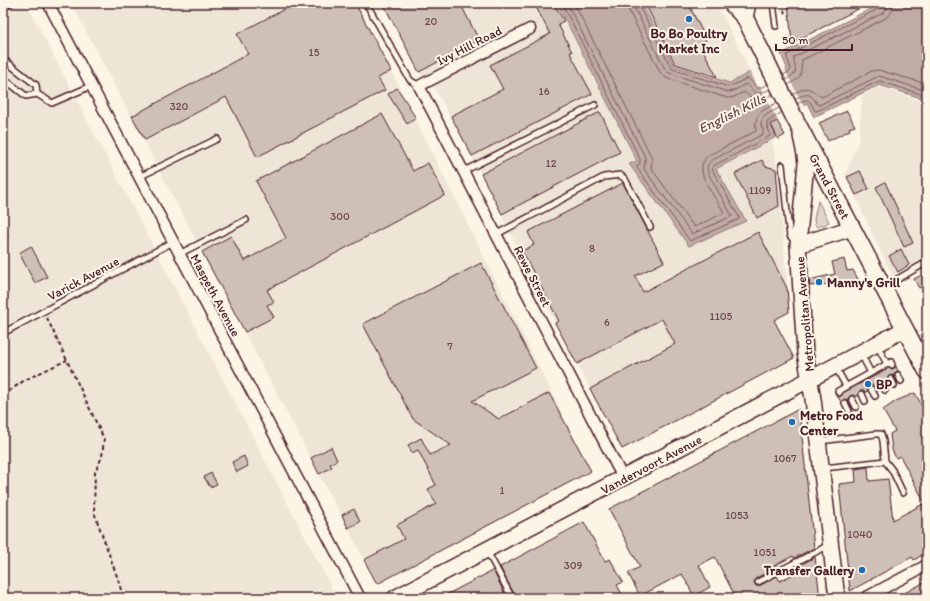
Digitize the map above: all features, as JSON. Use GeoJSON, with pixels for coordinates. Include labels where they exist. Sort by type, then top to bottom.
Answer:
{"type":"FeatureCollection","features":[{"type":"Feature","properties":{"kind":"main road","name":"Grand Street"},"geometry":{"type":"LineString","coordinates":[[731,3],[747,10],[758,45],[927,370]]}},
{"type":"Feature","properties":{"kind":"main road"},"geometry":{"type":"LineString","coordinates":[[738,3],[747,10]]}},
{"type":"Feature","properties":{"kind":"main road","name":"Metropolitan Avenue"},"geometry":{"type":"LineString","coordinates":[[799,126],[805,151],[806,164],[798,245],[806,362],[813,399],[837,598]]}},
{"type":"Feature","properties":{"kind":"main road"},"geometry":{"type":"LineString","coordinates":[[798,245],[852,228]]}},
{"type":"Feature","properties":{"kind":"main road","name":"Vandervoort Avenue"},"geometry":{"type":"LineString","coordinates":[[395,598],[905,329]]}},
{"type":"Feature","properties":{"kind":"street","name":"Maspeth Avenue"},"geometry":{"type":"LineString","coordinates":[[48,3],[360,598]]}},
{"type":"Feature","properties":{"kind":"street","name":"Ivy Hill Road"},"geometry":{"type":"LineString","coordinates":[[419,86],[530,28]]}},
{"type":"Feature","properties":{"kind":"street","name":"Rewe Street"},"geometry":{"type":"LineString","coordinates":[[419,86],[623,478]]}},
{"type":"Feature","properties":{"kind":"street"},"geometry":{"type":"LineString","coordinates":[[865,598],[927,566]]}},
{"type":"Feature","properties":{"kind":"lane"},"geometry":{"type":"LineString","coordinates":[[3,6],[11,3]]}},
{"type":"Feature","properties":{"kind":"lane"},"geometry":{"type":"LineString","coordinates":[[366,3],[410,80],[419,86]]}},
{"type":"Feature","properties":{"kind":"lane"},"geometry":{"type":"LineString","coordinates":[[774,3],[776,26]]}},
{"type":"Feature","properties":{"kind":"lane"},"geometry":{"type":"LineString","coordinates":[[3,59],[36,85],[37,94]]}},
{"type":"Feature","properties":{"kind":"lane"},"geometry":{"type":"LineString","coordinates":[[3,78],[26,96],[37,94],[52,103],[91,86]]}},
{"type":"Feature","properties":{"kind":"lane"},"geometry":{"type":"LineString","coordinates":[[464,171],[595,105]]}},
{"type":"Feature","properties":{"kind":"lane"},"geometry":{"type":"LineString","coordinates":[[139,177],[217,139]]}},
{"type":"Feature","properties":{"kind":"lane"},"geometry":{"type":"LineString","coordinates":[[782,165],[790,236],[798,245]]}},
{"type":"Feature","properties":{"kind":"lane"},"geometry":{"type":"LineString","coordinates":[[497,234],[604,177],[613,175],[620,175],[625,179],[650,227]]}},
{"type":"Feature","properties":{"kind":"lane"},"geometry":{"type":"LineString","coordinates":[[179,254],[246,220]]}},
{"type":"Feature","properties":{"kind":"lane","name":"Varick Avenue"},"geometry":{"type":"LineString","coordinates":[[3,333],[174,242]]}},
{"type":"Feature","properties":{"kind":"lane"},"geometry":{"type":"LineString","coordinates":[[883,287],[927,262]]}},
{"type":"Feature","properties":{"kind":"lane"},"geometry":{"type":"LineString","coordinates":[[839,393],[838,391],[887,366],[876,345]]}},
{"type":"Feature","properties":{"kind":"lane"},"geometry":{"type":"LineString","coordinates":[[860,353],[874,373]]}},
{"type":"Feature","properties":{"kind":"lane"},"geometry":{"type":"LineString","coordinates":[[836,366],[846,388]]}},
{"type":"Feature","properties":{"kind":"lane"},"geometry":{"type":"LineString","coordinates":[[898,375],[901,381]]}},
{"type":"Feature","properties":{"kind":"lane"},"geometry":{"type":"LineString","coordinates":[[891,379],[894,385]]}},
{"type":"Feature","properties":{"kind":"lane"},"geometry":{"type":"LineString","coordinates":[[882,384],[885,390]]}},
{"type":"Feature","properties":{"kind":"lane"},"geometry":{"type":"LineString","coordinates":[[871,389],[875,396]]}},
{"type":"Feature","properties":{"kind":"lane"},"geometry":{"type":"LineString","coordinates":[[862,394],[865,401]]}},
{"type":"Feature","properties":{"kind":"lane"},"geometry":{"type":"LineString","coordinates":[[852,400],[856,407]]}},
{"type":"Feature","properties":{"kind":"lane"},"geometry":{"type":"LineString","coordinates":[[845,403],[849,411]]}},
{"type":"Feature","properties":{"kind":"lane"},"geometry":{"type":"LineString","coordinates":[[817,442],[881,434],[885,461],[892,470],[902,494]]}},
{"type":"Feature","properties":{"kind":"lane"},"geometry":{"type":"LineString","coordinates":[[821,468],[885,461]]}},
{"type":"Feature","properties":{"kind":"lane"},"geometry":{"type":"LineString","coordinates":[[758,582],[830,544]]}},
{"type":"Feature","properties":{"kind":"lane"},"geometry":{"type":"LineString","coordinates":[[487,550],[512,598]]}},
{"type":"Feature","properties":{"kind":"path"},"geometry":{"type":"LineString","coordinates":[[784,3],[785,15]]}},
{"type":"Feature","properties":{"kind":"path"},"geometry":{"type":"LineString","coordinates":[[44,311],[104,439],[102,457],[95,472],[94,512],[120,582],[123,598]]}},
{"type":"Feature","properties":{"kind":"path"},"geometry":{"type":"LineString","coordinates":[[3,395],[25,380],[67,360]]}},
{"type":"Feature","properties":{"kind":"shaded area"},"geometry":{"type":"Polygon","coordinates":[[[3,3],[26,3],[337,598],[3,598],[3,3]]]}},
{"type":"Feature","properties":{"kind":"shaded area"},"geometry":{"type":"Polygon","coordinates":[[[71,3],[357,3],[591,471],[377,584],[71,3]]]}},
{"type":"Feature","properties":{"kind":"shaded area"},"geometry":{"type":"Polygon","coordinates":[[[381,3],[557,3],[637,162],[629,164],[716,169],[772,140],[778,171],[789,312],[774,320],[794,358],[622,449],[555,323],[481,174],[435,89],[419,72],[381,3]]]}},
{"type":"Feature","properties":{"kind":"shaded area"},"geometry":{"type":"Polygon","coordinates":[[[642,3],[716,3],[750,72],[730,83],[674,66],[642,3]]]}},
{"type":"Feature","properties":{"kind":"shaded area"},"geometry":{"type":"Polygon","coordinates":[[[878,86],[927,103],[927,268],[896,284],[845,175],[859,140],[862,96],[878,86]]]}},
{"type":"Feature","properties":{"kind":"shaded area"},"geometry":{"type":"Polygon","coordinates":[[[818,201],[829,222],[817,227],[814,219],[818,201]]]}},
{"type":"Feature","properties":{"kind":"water","name":"English Kills"},"geometry":{"type":"Polygon","coordinates":[[[557,3],[642,3],[674,66],[730,83],[750,72],[758,85],[787,68],[781,54],[882,3],[927,3],[927,100],[879,85],[814,117],[807,103],[770,123],[776,137],[716,169],[746,221],[689,246],[629,164],[637,161],[557,3]]]}},
{"type":"Feature","properties":{"kind":"pier"},"geometry":{"type":"Polygon","coordinates":[[[785,67],[785,70],[804,107],[778,121],[749,71],[752,70],[759,82],[785,67]]]}},
{"type":"Feature","properties":{"kind":"building"},"geometry":{"type":"Polygon","coordinates":[[[296,3],[355,3],[391,71],[378,78],[385,90],[257,157],[226,97],[145,140],[132,116],[248,54],[237,34],[296,3]]]}},
{"type":"Feature","properties":{"kind":"building"},"geometry":{"type":"Polygon","coordinates":[[[383,3],[460,3],[479,40],[419,72],[383,3]]]}},
{"type":"Feature","properties":{"kind":"building"},"geometry":{"type":"Polygon","coordinates":[[[534,3],[554,3],[564,21],[558,24],[572,52],[570,53],[592,94],[472,156],[451,116],[503,89],[490,65],[550,34],[534,3]]]}},
{"type":"Feature","properties":{"kind":"building"},"geometry":{"type":"Polygon","coordinates":[[[645,3],[688,3],[706,41],[700,44],[717,77],[675,64],[645,3]]]}},
{"type":"Feature","properties":{"kind":"building"},"geometry":{"type":"Polygon","coordinates":[[[788,3],[870,3],[792,43],[788,3]]]}},
{"type":"Feature","properties":{"kind":"building"},"geometry":{"type":"Polygon","coordinates":[[[397,88],[416,118],[407,124],[388,94],[397,88]]]}},
{"type":"Feature","properties":{"kind":"building"},"geometry":{"type":"Polygon","coordinates":[[[847,111],[855,126],[828,141],[819,123],[847,111]]]}},
{"type":"Feature","properties":{"kind":"building"},"geometry":{"type":"Polygon","coordinates":[[[600,112],[620,152],[502,214],[481,174],[600,112]]]}},
{"type":"Feature","properties":{"kind":"building"},"geometry":{"type":"Polygon","coordinates":[[[382,114],[413,171],[428,163],[445,195],[267,290],[274,302],[267,305],[274,317],[245,332],[202,252],[231,236],[244,261],[286,238],[256,181],[382,114]]]}},
{"type":"Feature","properties":{"kind":"building"},"geometry":{"type":"Polygon","coordinates":[[[777,121],[785,135],[778,139],[771,124],[777,121]]]}},
{"type":"Feature","properties":{"kind":"building"},"geometry":{"type":"Polygon","coordinates":[[[762,160],[765,166],[776,169],[779,206],[757,218],[735,174],[762,160]]]}},
{"type":"Feature","properties":{"kind":"building"},"geometry":{"type":"Polygon","coordinates":[[[860,171],[869,189],[856,195],[847,177],[860,171]]]}},
{"type":"Feature","properties":{"kind":"building"},"geometry":{"type":"Polygon","coordinates":[[[885,182],[913,243],[904,247],[876,187],[885,182]]]}},
{"type":"Feature","properties":{"kind":"building"},"geometry":{"type":"Polygon","coordinates":[[[623,183],[664,262],[635,276],[643,292],[758,232],[787,288],[789,312],[774,320],[794,358],[622,449],[590,389],[675,344],[662,319],[577,364],[555,323],[559,321],[522,251],[534,245],[528,232],[623,183]]]}},
{"type":"Feature","properties":{"kind":"building"},"geometry":{"type":"Polygon","coordinates":[[[31,246],[47,277],[35,283],[19,253],[31,246]]]}},
{"type":"Feature","properties":{"kind":"building"},"geometry":{"type":"Polygon","coordinates":[[[901,249],[909,265],[898,272],[889,256],[901,249]]]}},
{"type":"Feature","properties":{"kind":"building"},"geometry":{"type":"Polygon","coordinates":[[[844,259],[847,271],[853,270],[859,281],[810,286],[809,280],[835,274],[832,262],[844,259]]]}},
{"type":"Feature","properties":{"kind":"building"},"geometry":{"type":"Polygon","coordinates":[[[481,263],[536,368],[472,401],[499,419],[549,393],[591,471],[377,584],[364,560],[404,539],[397,525],[436,504],[428,489],[436,485],[418,450],[412,453],[408,445],[421,438],[430,455],[451,445],[413,419],[363,324],[481,263]]]}},
{"type":"Feature","properties":{"kind":"building"},"geometry":{"type":"Polygon","coordinates":[[[927,272],[927,284],[919,288],[914,279],[927,272]]]}},
{"type":"Feature","properties":{"kind":"building","name":"BP"},"geometry":{"type":"Polygon","coordinates":[[[896,366],[898,371],[894,373],[894,377],[892,375],[889,376],[887,381],[885,382],[879,380],[877,386],[875,387],[873,385],[869,385],[867,387],[868,391],[860,391],[856,397],[853,395],[850,396],[848,401],[845,399],[841,402],[838,397],[889,368],[893,369],[896,366]]]}},
{"type":"Feature","properties":{"kind":"building"},"geometry":{"type":"Polygon","coordinates":[[[915,393],[927,415],[927,550],[923,552],[924,554],[914,560],[912,557],[850,591],[839,484],[856,482],[855,469],[868,467],[869,481],[888,479],[893,520],[925,503],[900,456],[896,458],[892,450],[890,434],[895,431],[883,410],[896,401],[915,393]]]}},
{"type":"Feature","properties":{"kind":"building"},"geometry":{"type":"Polygon","coordinates":[[[799,409],[814,548],[794,558],[793,556],[772,567],[774,569],[756,578],[754,582],[756,586],[759,586],[777,576],[780,581],[801,570],[798,566],[815,557],[820,598],[736,598],[715,557],[699,565],[710,587],[694,596],[682,574],[640,596],[628,573],[640,567],[609,509],[799,409]]]}},
{"type":"Feature","properties":{"kind":"building"},"geometry":{"type":"Polygon","coordinates":[[[331,447],[337,460],[330,464],[332,467],[319,474],[311,458],[331,447]]]}},
{"type":"Feature","properties":{"kind":"building"},"geometry":{"type":"Polygon","coordinates":[[[244,456],[248,466],[237,472],[232,462],[244,456]]]}},
{"type":"Feature","properties":{"kind":"building"},"geometry":{"type":"Polygon","coordinates":[[[211,473],[217,484],[210,487],[204,477],[211,473]]]}},
{"type":"Feature","properties":{"kind":"building"},"geometry":{"type":"Polygon","coordinates":[[[354,509],[360,522],[348,528],[342,515],[354,509]]]}},
{"type":"Feature","properties":{"kind":"building"},"geometry":{"type":"Polygon","coordinates":[[[584,522],[605,561],[610,559],[623,582],[617,585],[624,598],[516,598],[500,567],[584,522]]]}},
{"type":"Feature","properties":{"kind":"building"},"geometry":{"type":"Polygon","coordinates":[[[493,570],[507,598],[440,598],[490,572],[493,570]]]}},
{"type":"Feature","properties":{"kind":"building"},"geometry":{"type":"Polygon","coordinates":[[[927,581],[927,598],[895,598],[927,581]]]}},
{"type":"Feature","properties":{"kind":"place","name":"Bo Bo Poultry Market Inc"},"geometry":{"type":"Point","coordinates":[689,19]}},
{"type":"Feature","properties":{"kind":"place","name":"Manny's Grill"},"geometry":{"type":"Point","coordinates":[819,282]}},
{"type":"Feature","properties":{"kind":"place","name":"BP"},"geometry":{"type":"Point","coordinates":[868,384]}},
{"type":"Feature","properties":{"kind":"place","name":"Metro Food Center"},"geometry":{"type":"Point","coordinates":[792,422]}},
{"type":"Feature","properties":{"kind":"place","name":"Transfer Gallery"},"geometry":{"type":"Point","coordinates":[862,570]}}]}
